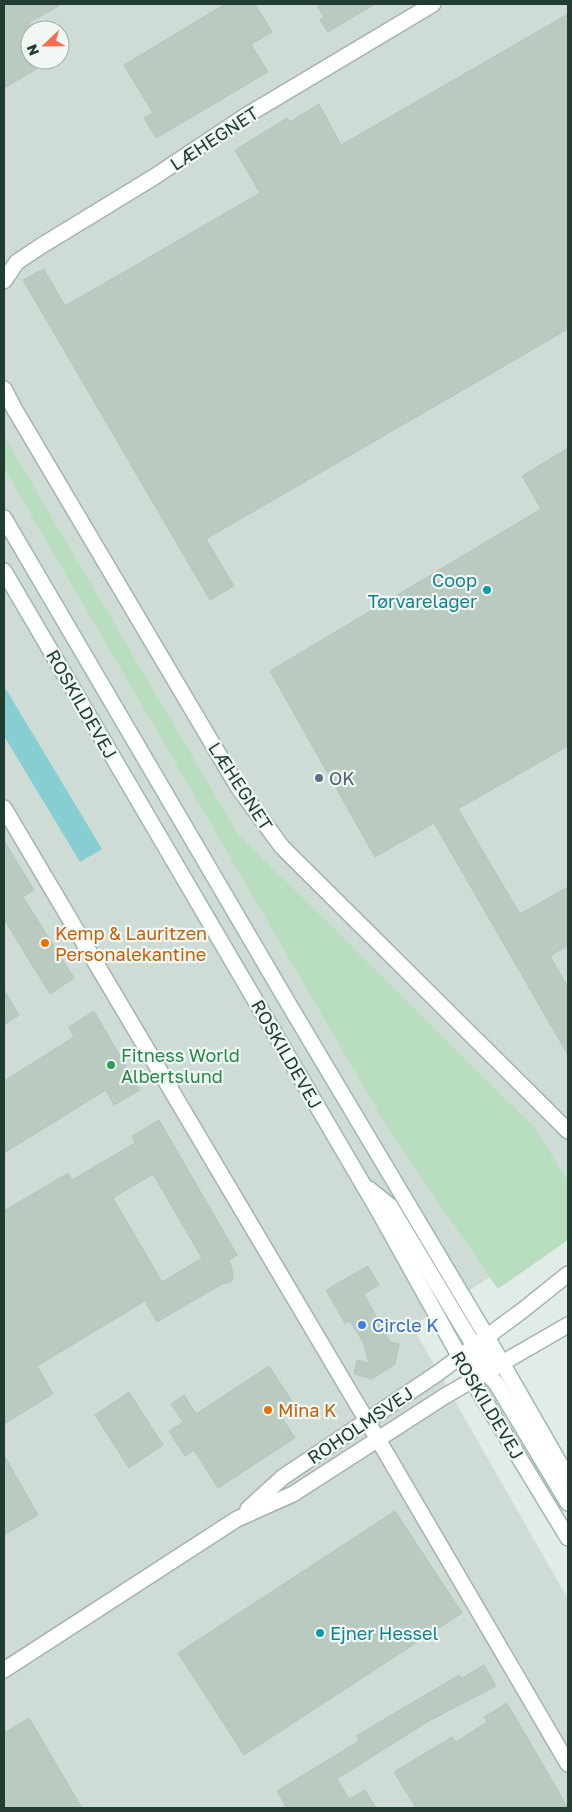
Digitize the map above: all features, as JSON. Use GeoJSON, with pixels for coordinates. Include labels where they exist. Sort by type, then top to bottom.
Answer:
{"type":"FeatureCollection","features":[{"type":"Feature","properties":{"kind":"street","name":"LÆHEGNET"},"geometry":{"type":"LineString","coordinates":[[4,281],[17,262],[41,246],[154,177],[244,117],[433,4]]}},
{"type":"Feature","properties":{"kind":"street","name":"LÆHEGNET"},"geometry":{"type":"LineString","coordinates":[[4,389],[238,787],[282,847],[564,1127],[568,1141]]}},
{"type":"Feature","properties":{"kind":"street","name":"ROSKILDEVEJ"},"geometry":{"type":"LineString","coordinates":[[4,518],[291,1008],[487,1336],[568,1478]]}},
{"type":"Feature","properties":{"kind":"street","name":"ROSKILDEVEJ"},"geometry":{"type":"LineString","coordinates":[[4,570],[362,1183],[473,1380],[568,1538]]}},
{"type":"Feature","properties":{"kind":"street"},"geometry":{"type":"LineString","coordinates":[[4,808],[367,1420],[568,1764]]}},
{"type":"Feature","properties":{"kind":"street"},"geometry":{"type":"LineString","coordinates":[[362,1183],[390,1206],[474,1346],[487,1357],[502,1363]]}},
{"type":"Feature","properties":{"kind":"street","name":"ROHOLMSVEJ"},"geometry":{"type":"LineString","coordinates":[[237,1519],[283,1477],[460,1356],[568,1274]]}},
{"type":"Feature","properties":{"kind":"street","name":"ROHOLMSVEJ"},"geometry":{"type":"LineString","coordinates":[[4,1670],[237,1519],[293,1494],[486,1372],[568,1325]]}},
{"type":"Feature","properties":{"kind":"street"},"geometry":{"type":"LineString","coordinates":[[460,1356],[474,1363],[496,1383],[568,1503]]}},
{"type":"Feature","properties":{"kind":"shaded area"},"geometry":{"type":"Polygon","coordinates":[[[4,4],[568,4],[568,1228],[412,1326],[568,1599],[568,1808],[4,1808],[4,4]]]}},
{"type":"Feature","properties":{"kind":"green space"},"geometry":{"type":"Polygon","coordinates":[[[4,436],[238,834],[535,1128],[568,1182],[568,1240],[498,1289],[390,1132],[4,468],[4,436]]]}},
{"type":"Feature","properties":{"kind":"water"},"geometry":{"type":"Polygon","coordinates":[[[4,686],[102,849],[80,862],[4,736],[4,686]]]}},
{"type":"Feature","properties":{"kind":"building"},"geometry":{"type":"Polygon","coordinates":[[[4,4],[62,4],[34,20],[20,20],[20,70],[35,70],[4,88],[4,4]]]}},
{"type":"Feature","properties":{"kind":"building"},"geometry":{"type":"Polygon","coordinates":[[[225,4],[255,4],[272,32],[251,44],[268,72],[156,138],[144,118],[153,113],[124,65],[225,4]]]}},
{"type":"Feature","properties":{"kind":"building"},"geometry":{"type":"Polygon","coordinates":[[[316,4],[375,4],[328,32],[320,20],[324,17],[316,4]]]}},
{"type":"Feature","properties":{"kind":"building"},"geometry":{"type":"Polygon","coordinates":[[[568,14],[568,329],[206,539],[234,586],[210,600],[23,280],[44,269],[65,306],[260,193],[235,150],[287,118],[290,122],[319,104],[341,145],[568,14]]]}},
{"type":"Feature","properties":{"kind":"building","name":"Coop Tørvarelager"},"geometry":{"type":"Polygon","coordinates":[[[568,448],[568,746],[458,809],[520,914],[568,887],[568,945],[550,956],[568,987],[568,1055],[434,823],[375,857],[270,671],[541,509],[522,476],[568,448]]]}},
{"type":"Feature","properties":{"kind":"building"},"geometry":{"type":"Polygon","coordinates":[[[4,841],[34,890],[23,897],[74,978],[50,994],[4,919],[4,841]]]}},
{"type":"Feature","properties":{"kind":"building"},"geometry":{"type":"Polygon","coordinates":[[[4,990],[19,1015],[4,1025],[4,990]]]}},
{"type":"Feature","properties":{"kind":"building"},"geometry":{"type":"Polygon","coordinates":[[[94,1011],[140,1090],[114,1105],[106,1090],[4,1153],[4,1081],[74,1037],[69,1027],[94,1011]]]}},
{"type":"Feature","properties":{"kind":"building"},"geometry":{"type":"Polygon","coordinates":[[[159,1120],[237,1255],[229,1260],[233,1279],[157,1322],[145,1301],[37,1366],[53,1394],[4,1424],[4,1211],[68,1173],[72,1180],[135,1143],[132,1136],[159,1120]],[[153,1174],[113,1198],[162,1282],[202,1258],[153,1174]]]}},
{"type":"Feature","properties":{"kind":"building"},"geometry":{"type":"Polygon","coordinates":[[[368,1266],[379,1285],[364,1294],[390,1342],[399,1344],[395,1364],[372,1379],[354,1374],[357,1360],[369,1363],[363,1342],[350,1321],[345,1323],[326,1290],[368,1266]]]}},
{"type":"Feature","properties":{"kind":"building"},"geometry":{"type":"Polygon","coordinates":[[[269,1366],[297,1409],[282,1418],[295,1438],[218,1488],[194,1450],[185,1456],[169,1431],[183,1422],[171,1404],[184,1395],[196,1414],[269,1366]]]}},
{"type":"Feature","properties":{"kind":"building"},"geometry":{"type":"Polygon","coordinates":[[[129,1392],[163,1445],[129,1468],[95,1415],[129,1392]]]}},
{"type":"Feature","properties":{"kind":"building"},"geometry":{"type":"Polygon","coordinates":[[[4,1455],[38,1515],[4,1535],[4,1455]]]}},
{"type":"Feature","properties":{"kind":"building","name":"Ejner Hessel"},"geometry":{"type":"Polygon","coordinates":[[[395,1511],[462,1613],[244,1755],[178,1653],[395,1511]]]}},
{"type":"Feature","properties":{"kind":"building"},"geometry":{"type":"Polygon","coordinates":[[[484,1665],[496,1686],[427,1722],[337,1779],[349,1799],[365,1790],[376,1808],[287,1808],[277,1791],[359,1741],[356,1736],[459,1675],[462,1678],[484,1665]]]}},
{"type":"Feature","properties":{"kind":"building"},"geometry":{"type":"Polygon","coordinates":[[[507,1703],[568,1808],[416,1808],[394,1772],[452,1737],[456,1742],[487,1722],[484,1717],[507,1703]]]}},
{"type":"Feature","properties":{"kind":"building"},"geometry":{"type":"Polygon","coordinates":[[[29,1718],[82,1808],[4,1808],[4,1733],[29,1718]]]}},
{"type":"Feature","properties":{"kind":"place","name":"Coop Tørvarelager"},"geometry":{"type":"Point","coordinates":[487,590]}},
{"type":"Feature","properties":{"kind":"place","name":"OK"},"geometry":{"type":"Point","coordinates":[319,778]}},
{"type":"Feature","properties":{"kind":"place","name":"Kemp & Lauritzen Personalekantine"},"geometry":{"type":"Point","coordinates":[45,943]}},
{"type":"Feature","properties":{"kind":"place","name":"Fitness World Albertslund"},"geometry":{"type":"Point","coordinates":[111,1065]}},
{"type":"Feature","properties":{"kind":"place","name":"Circle K"},"geometry":{"type":"Point","coordinates":[362,1325]}},
{"type":"Feature","properties":{"kind":"place","name":"Mina K"},"geometry":{"type":"Point","coordinates":[268,1410]}},
{"type":"Feature","properties":{"kind":"place","name":"Ejner Hessel"},"geometry":{"type":"Point","coordinates":[320,1633]}}]}
